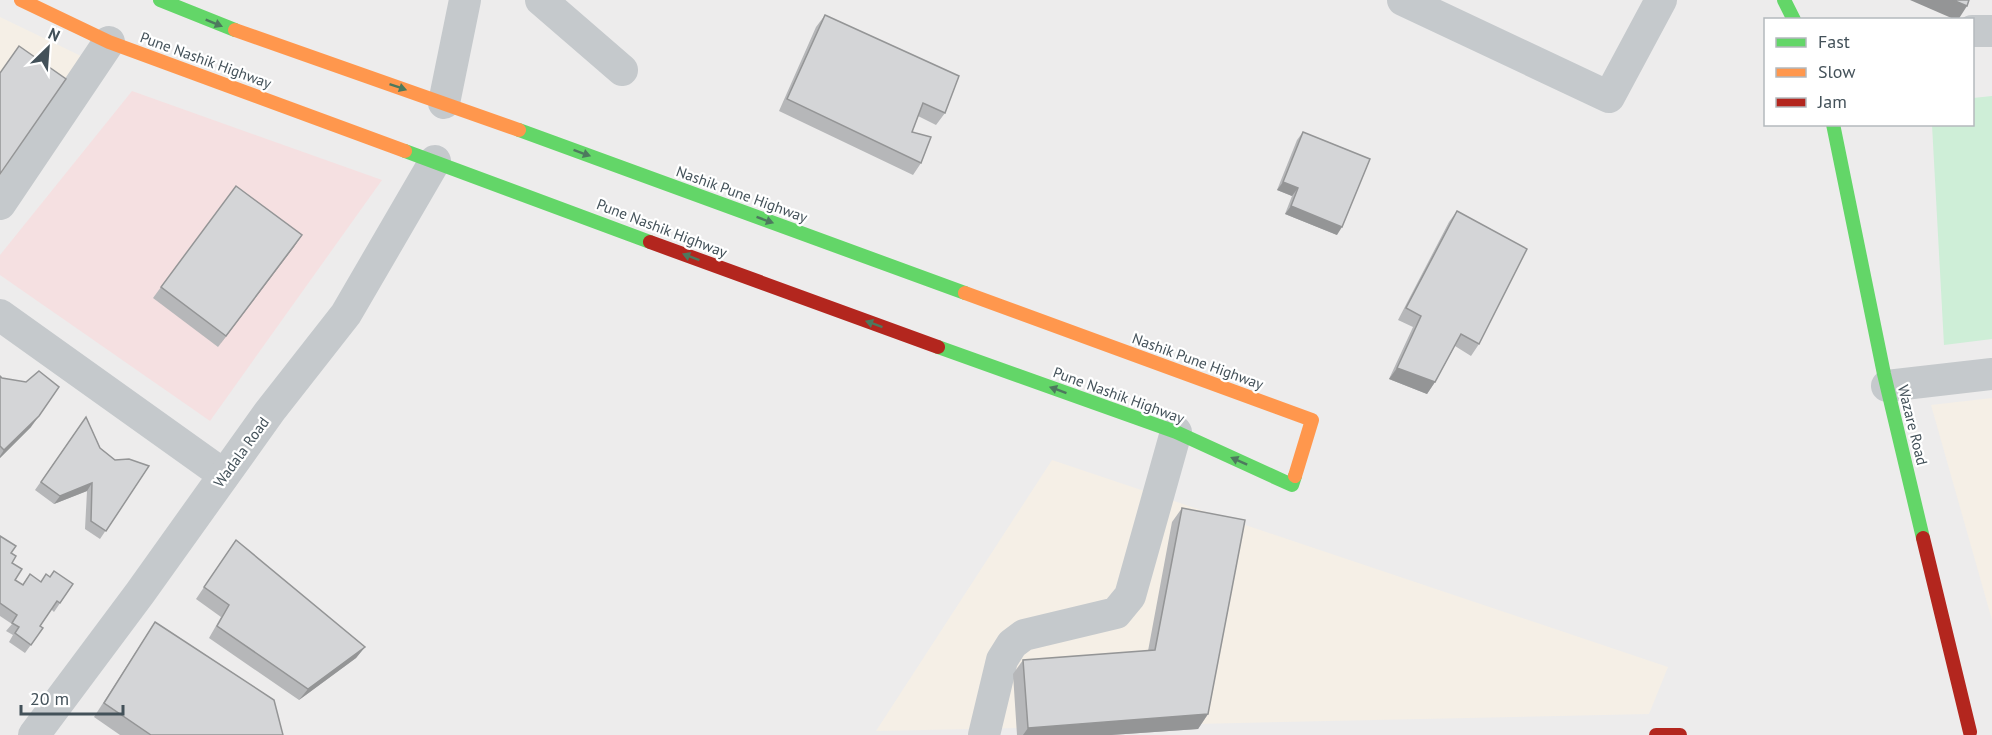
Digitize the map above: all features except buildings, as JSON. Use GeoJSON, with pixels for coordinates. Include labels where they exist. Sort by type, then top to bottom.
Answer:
{"type":"FeatureCollection","features":[{"type":"Feature","properties":{"kind":"main road","name":"Pune Nashik Highway"},"geometry":{"type":"LineString","coordinates":[[21,0],[109,42],[771,287],[1176,432],[1292,485]]}},
{"type":"Feature","properties":{"kind":"main road","name":"Nashik Pune Highway"},"geometry":{"type":"LineString","coordinates":[[160,0],[217,24],[444,103],[1312,420],[1292,485]]}},
{"type":"Feature","properties":{"kind":"main road"},"geometry":{"type":"LineString","coordinates":[[1784,0],[1793,18]]}},
{"type":"Feature","properties":{"kind":"main road","name":"Wazare Road"},"geometry":{"type":"LineString","coordinates":[[1833,126],[1887,386],[1970,732]]}},
{"type":"Feature","properties":{"kind":"main road"},"geometry":{"type":"LineString","coordinates":[[1656,735],[1680,735]]}},
{"type":"Feature","properties":{"kind":"street"},"geometry":{"type":"LineString","coordinates":[[444,103],[465,0]]}},
{"type":"Feature","properties":{"kind":"street"},"geometry":{"type":"LineString","coordinates":[[541,0],[621,70]]}},
{"type":"Feature","properties":{"kind":"street"},"geometry":{"type":"LineString","coordinates":[[1403,0],[1609,97],[1661,0]]}},
{"type":"Feature","properties":{"kind":"street"},"geometry":{"type":"LineString","coordinates":[[1974,31],[1992,31]]}},
{"type":"Feature","properties":{"kind":"street"},"geometry":{"type":"LineString","coordinates":[[0,204],[109,42]]}},
{"type":"Feature","properties":{"kind":"street","name":"Wadala Road"},"geometry":{"type":"LineString","coordinates":[[34,735],[270,411],[346,314],[435,161]]}},
{"type":"Feature","properties":{"kind":"street"},"geometry":{"type":"LineString","coordinates":[[0,315],[224,475]]}},
{"type":"Feature","properties":{"kind":"street"},"geometry":{"type":"LineString","coordinates":[[1887,386],[1992,374]]}},
{"type":"Feature","properties":{"kind":"street"},"geometry":{"type":"LineString","coordinates":[[984,735],[1002,660],[1012,644],[1024,635],[1116,613],[1130,596],[1176,432]]}},
{"type":"Feature","properties":{"kind":"shaded area"},"geometry":{"type":"Polygon","coordinates":[[[0,17],[81,56],[0,178],[0,17]]]}},
{"type":"Feature","properties":{"kind":"shaded area"},"geometry":{"type":"Polygon","coordinates":[[[132,91],[382,180],[210,421],[0,275],[0,255],[132,91]]]}},
{"type":"Feature","properties":{"kind":"shaded area"},"geometry":{"type":"Polygon","coordinates":[[[1992,398],[1992,620],[1931,405],[1992,398]]]}},
{"type":"Feature","properties":{"kind":"shaded area"},"geometry":{"type":"Polygon","coordinates":[[[1052,460],[1668,667],[1649,714],[876,731],[1052,460]]]}},
{"type":"Feature","properties":{"kind":"green space"},"geometry":{"type":"Polygon","coordinates":[[[1992,96],[1992,339],[1944,345],[1932,126],[1974,126],[1974,98],[1992,96]]]}},
{"type":"Feature","properties":{"kind":"traffic: fast"},"geometry":{"type":"LineString","coordinates":[[160,0],[235,30]]}},
{"type":"Feature","properties":{"kind":"traffic: fast"},"geometry":{"type":"LineString","coordinates":[[1784,0],[1793,18]]}},
{"type":"Feature","properties":{"kind":"traffic: fast"},"geometry":{"type":"LineString","coordinates":[[1833,126],[1884,374],[1923,538]]}},
{"type":"Feature","properties":{"kind":"traffic: fast"},"geometry":{"type":"LineString","coordinates":[[519,130],[965,293]]}},
{"type":"Feature","properties":{"kind":"traffic: fast"},"geometry":{"type":"LineString","coordinates":[[405,151],[650,242]]}},
{"type":"Feature","properties":{"kind":"traffic: fast"},"geometry":{"type":"LineString","coordinates":[[938,347],[1176,432],[1292,485],[1295,476]]}},
{"type":"Feature","properties":{"kind":"traffic: slow"},"geometry":{"type":"LineString","coordinates":[[21,0],[109,42],[405,151]]}},
{"type":"Feature","properties":{"kind":"traffic: slow"},"geometry":{"type":"LineString","coordinates":[[235,30],[519,130]]}},
{"type":"Feature","properties":{"kind":"traffic: slow"},"geometry":{"type":"LineString","coordinates":[[965,293],[1312,420],[1295,476]]}},
{"type":"Feature","properties":{"kind":"traffic: jam"},"geometry":{"type":"LineString","coordinates":[[650,242],[938,347]]}},
{"type":"Feature","properties":{"kind":"traffic: jam"},"geometry":{"type":"LineString","coordinates":[[1923,538],[1970,732]]}},
{"type":"Feature","properties":{"kind":"traffic: jam"},"geometry":{"type":"LineString","coordinates":[[1656,735],[1680,735]]}}]}
